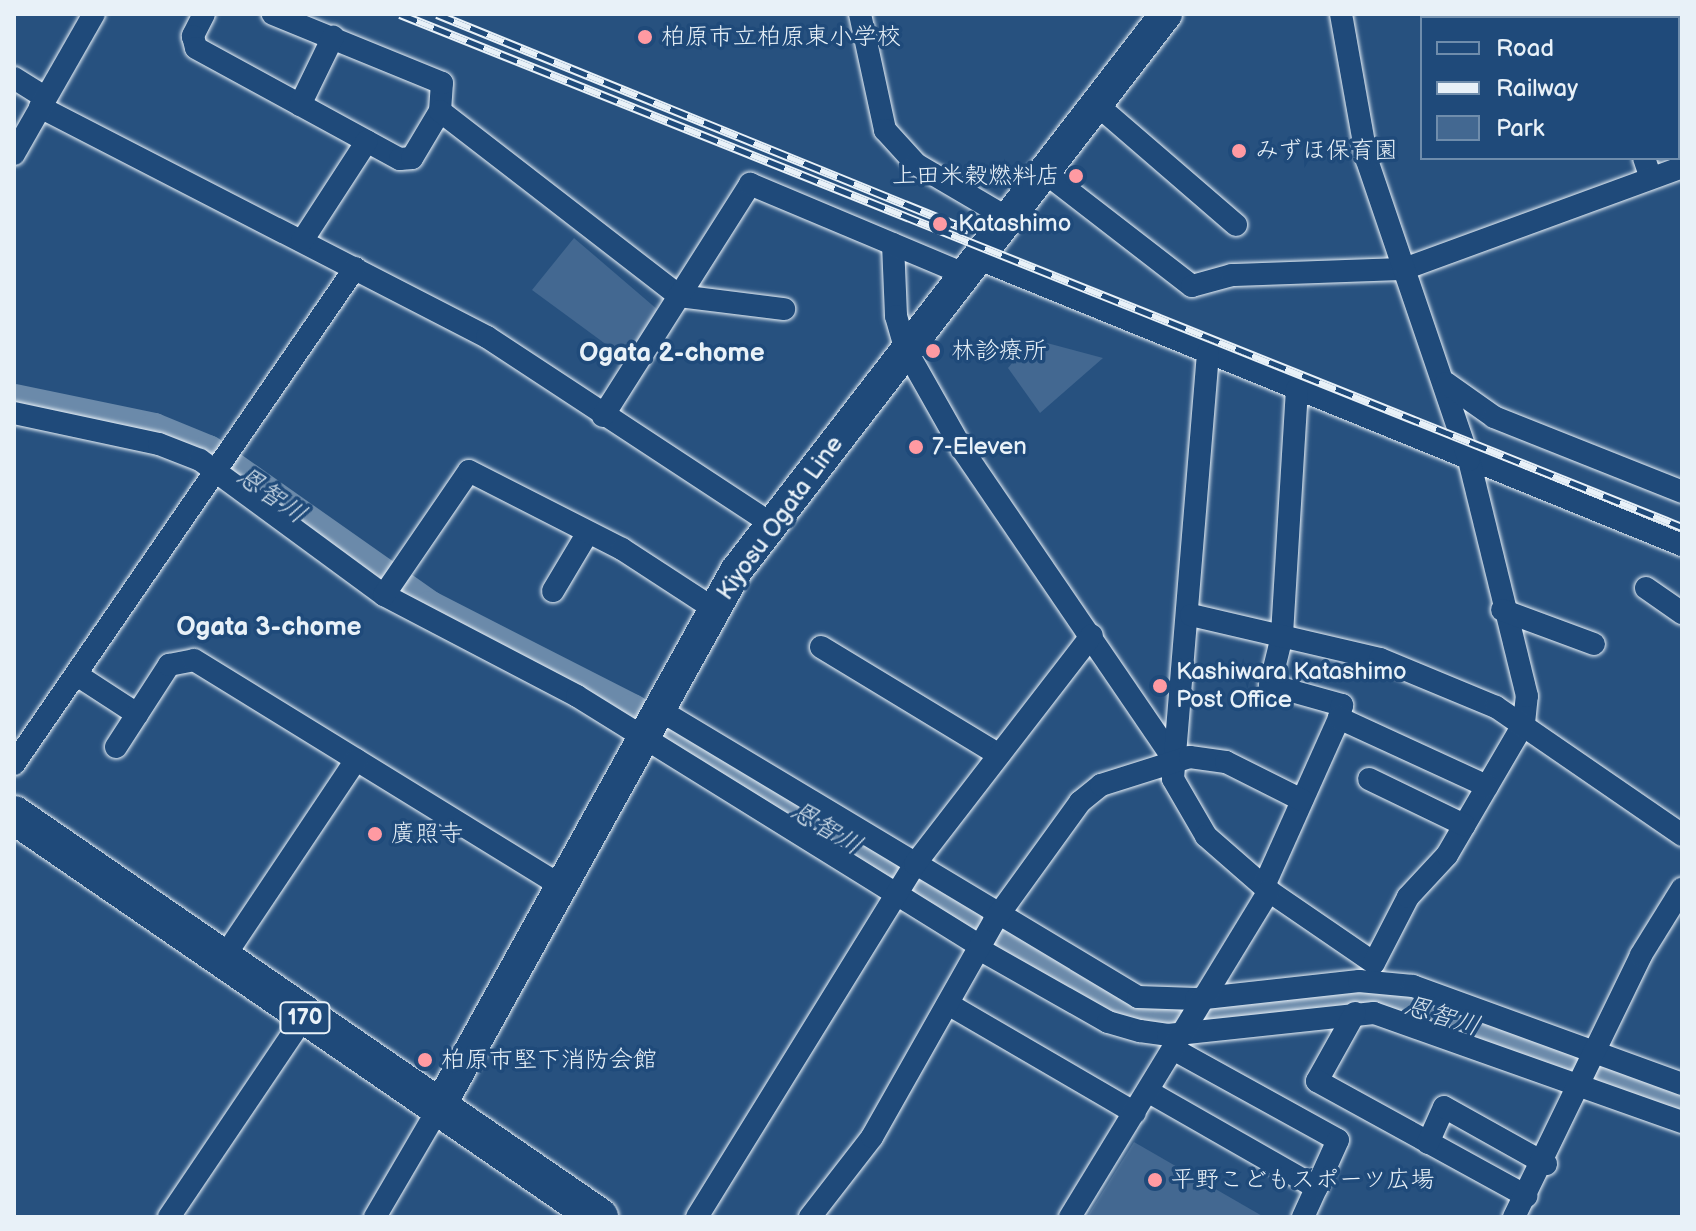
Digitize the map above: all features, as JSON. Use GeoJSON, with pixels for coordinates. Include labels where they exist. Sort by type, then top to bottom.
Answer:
{"type":"FeatureCollection","features":[{"type":"Feature","properties":{"kind":"highway","name":"170"},"geometry":{"type":"LineString","coordinates":[[14,815],[599,1217]]}},
{"type":"Feature","properties":{"kind":"main road","name":"Kiyosu Ogata Line"},"geometry":{"type":"LineString","coordinates":[[438,1109],[714,609],[770,523],[1166,14]]}},
{"type":"Feature","properties":{"kind":"street"},"geometry":{"type":"LineString","coordinates":[[14,154],[95,14]]}},
{"type":"Feature","properties":{"kind":"street"},"geometry":{"type":"LineString","coordinates":[[204,14],[193,36],[196,48],[367,141],[412,158],[440,111],[442,83],[273,14]]}},
{"type":"Feature","properties":{"kind":"street"},"geometry":{"type":"LineString","coordinates":[[860,14],[885,130],[916,164],[1006,217]]}},
{"type":"Feature","properties":{"kind":"street"},"geometry":{"type":"LineString","coordinates":[[1341,14],[1367,160],[1446,383],[1469,460],[1502,610],[1527,696],[1524,723],[1464,825],[1408,897],[1374,963]]}},
{"type":"Feature","properties":{"kind":"street"},"geometry":{"type":"LineString","coordinates":[[300,105],[333,37]]}},
{"type":"Feature","properties":{"kind":"street"},"geometry":{"type":"LineString","coordinates":[[14,78],[43,102],[487,337],[770,523]]}},
{"type":"Feature","properties":{"kind":"street"},"geometry":{"type":"LineString","coordinates":[[1096,104],[1236,225]]}},
{"type":"Feature","properties":{"kind":"street"},"geometry":{"type":"LineString","coordinates":[[440,111],[679,296],[784,309]]}},
{"type":"Feature","properties":{"kind":"street"},"geometry":{"type":"LineString","coordinates":[[302,241],[367,141]]}},
{"type":"Feature","properties":{"kind":"street"},"geometry":{"type":"LineString","coordinates":[[1043,171],[1192,286],[1232,275],[1404,269],[1648,168],[1682,167]]}},
{"type":"Feature","properties":{"kind":"street"},"geometry":{"type":"LineString","coordinates":[[603,416],[750,184],[893,244],[969,265],[1208,353],[1682,545]]}},
{"type":"Feature","properties":{"kind":"street"},"geometry":{"type":"LineString","coordinates":[[893,244],[896,316],[906,350],[962,449],[1092,635],[1173,758]]}},
{"type":"Feature","properties":{"kind":"street"},"geometry":{"type":"LineString","coordinates":[[14,764],[223,469],[355,268]]}},
{"type":"Feature","properties":{"kind":"street"},"geometry":{"type":"LineString","coordinates":[[1208,353],[1191,615],[1173,779],[1206,836],[1266,888],[1374,963],[1389,984]]}},
{"type":"Feature","properties":{"kind":"street"},"geometry":{"type":"LineString","coordinates":[[1446,383],[1494,417],[1682,492]]}},
{"type":"Feature","properties":{"kind":"street"},"geometry":{"type":"LineString","coordinates":[[1070,1217],[1206,1000],[1266,888],[1339,718],[1342,705],[1270,685],[1282,636],[1297,389]]}},
{"type":"Feature","properties":{"kind":"street"},"geometry":{"type":"LineString","coordinates":[[14,413],[159,444],[223,469],[389,588],[651,722],[913,867],[1112,987],[1163,1001],[1389,984],[1413,986],[1592,1056],[1682,1084]]}},
{"type":"Feature","properties":{"kind":"street"},"geometry":{"type":"LineString","coordinates":[[389,588],[469,471],[587,534],[714,609]]}},
{"type":"Feature","properties":{"kind":"street"},"geometry":{"type":"LineString","coordinates":[[553,591],[587,534]]}},
{"type":"Feature","properties":{"kind":"street"},"geometry":{"type":"LineString","coordinates":[[1646,588],[1682,613]]}},
{"type":"Feature","properties":{"kind":"street"},"geometry":{"type":"LineString","coordinates":[[1502,610],[1594,644]]}},
{"type":"Feature","properties":{"kind":"street"},"geometry":{"type":"LineString","coordinates":[[1191,615],[1380,659],[1524,723],[1682,835]]}},
{"type":"Feature","properties":{"kind":"street"},"geometry":{"type":"LineString","coordinates":[[697,1217],[913,867],[1092,635]]}},
{"type":"Feature","properties":{"kind":"street"},"geometry":{"type":"LineString","coordinates":[[821,647],[999,755]]}},
{"type":"Feature","properties":{"kind":"street"},"geometry":{"type":"LineString","coordinates":[[116,747],[169,665],[194,660],[561,886]]}},
{"type":"Feature","properties":{"kind":"street"},"geometry":{"type":"LineString","coordinates":[[77,675],[137,714]]}},
{"type":"Feature","properties":{"kind":"street"},"geometry":{"type":"LineString","coordinates":[[1339,718],[1487,786]]}},
{"type":"Feature","properties":{"kind":"street"},"geometry":{"type":"LineString","coordinates":[[651,722],[897,893],[1108,1022],[1184,1036],[1355,1013],[1414,1023],[1682,1122]]}},
{"type":"Feature","properties":{"kind":"street"},"geometry":{"type":"LineString","coordinates":[[810,1217],[872,1137],[996,918],[1080,802],[1101,785],[1173,758],[1226,762],[1302,800]]}},
{"type":"Feature","properties":{"kind":"street"},"geometry":{"type":"LineString","coordinates":[[222,960],[356,760]]}},
{"type":"Feature","properties":{"kind":"street"},"geometry":{"type":"LineString","coordinates":[[1369,779],[1464,825]]}},
{"type":"Feature","properties":{"kind":"street"},"geometry":{"type":"LineString","coordinates":[[1514,1217],[1546,1164],[1579,1082],[1682,889]]}},
{"type":"Feature","properties":{"kind":"street"},"geometry":{"type":"LineString","coordinates":[[948,1004],[1135,1113]]}},
{"type":"Feature","properties":{"kind":"street"},"geometry":{"type":"LineString","coordinates":[[1355,1013],[1317,1081],[1526,1196]]}},
{"type":"Feature","properties":{"kind":"street"},"geometry":{"type":"LineString","coordinates":[[169,1217],[304,1017]]}},
{"type":"Feature","properties":{"kind":"street"},"geometry":{"type":"LineString","coordinates":[[1184,1036],[1338,1140],[1303,1217]]}},
{"type":"Feature","properties":{"kind":"street"},"geometry":{"type":"LineString","coordinates":[[1149,1092],[1317,1188]]}},
{"type":"Feature","properties":{"kind":"street"},"geometry":{"type":"LineString","coordinates":[[1428,1143],[1444,1107],[1546,1164]]}},
{"type":"Feature","properties":{"kind":"street"},"geometry":{"type":"LineString","coordinates":[[375,1217],[438,1109]]}},
{"type":"Feature","properties":{"kind":"green space"},"geometry":{"type":"Polygon","coordinates":[[[574,238],[658,310],[626,359],[532,290],[574,238]]]}},
{"type":"Feature","properties":{"kind":"green space"},"geometry":{"type":"Polygon","coordinates":[[[1032,339],[1103,358],[1040,413],[1008,368],[1032,339]]]}},
{"type":"Feature","properties":{"kind":"green space","name":"平野こどもスポーツ広場"},"geometry":{"type":"Polygon","coordinates":[[[1134,1142],[1264,1217],[1087,1217],[1134,1142]]]}},
{"type":"Feature","properties":{"kind":"waterway","name":"恩智川"},"geometry":{"type":"LineString","coordinates":[[14,401],[154,430],[208,452],[430,608],[632,711],[1123,1010],[1169,1019],[1341,996],[1411,1004],[1682,1099]]}},
{"type":"Feature","properties":{"kind":"railway"},"geometry":{"type":"LineString","coordinates":[[400,14],[1682,527]]}},
{"type":"Feature","properties":{"kind":"railway"},"geometry":{"type":"LineString","coordinates":[[437,14],[969,230]]}},
{"type":"Feature","properties":{"kind":"place","name":"柏原市立柏原東小学校"},"geometry":{"type":"Point","coordinates":[645,37]}},
{"type":"Feature","properties":{"kind":"place","name":"みずほ保育園"},"geometry":{"type":"Point","coordinates":[1239,151]}},
{"type":"Feature","properties":{"kind":"place","name":"上田米穀燃料店"},"geometry":{"type":"Point","coordinates":[1076,176]}},
{"type":"Feature","properties":{"kind":"place","name":"Katashimo"},"geometry":{"type":"Point","coordinates":[940,224]}},
{"type":"Feature","properties":{"kind":"place","name":"林診療所"},"geometry":{"type":"Point","coordinates":[933,351]}},
{"type":"Feature","properties":{"kind":"place","name":"7-Eleven"},"geometry":{"type":"Point","coordinates":[916,447]}},
{"type":"Feature","properties":{"kind":"place","name":"Kashiwara Katashimo Post Office"},"geometry":{"type":"Point","coordinates":[1160,686]}},
{"type":"Feature","properties":{"kind":"place","name":"廣照寺"},"geometry":{"type":"Point","coordinates":[375,834]}},
{"type":"Feature","properties":{"kind":"place","name":"柏原市堅下消防会館"},"geometry":{"type":"Point","coordinates":[425,1060]}},
{"type":"Feature","properties":{"kind":"place","name":"平野こどもスポーツ広場"},"geometry":{"type":"Point","coordinates":[1155,1180]}},
{"type":"Feature","properties":{"kind":"district","name":"Ogata 2-chome"},"geometry":{"type":"Point","coordinates":[672,354]}},
{"type":"Feature","properties":{"kind":"district","name":"Ogata 3-chome"},"geometry":{"type":"Point","coordinates":[269,628]}}]}
